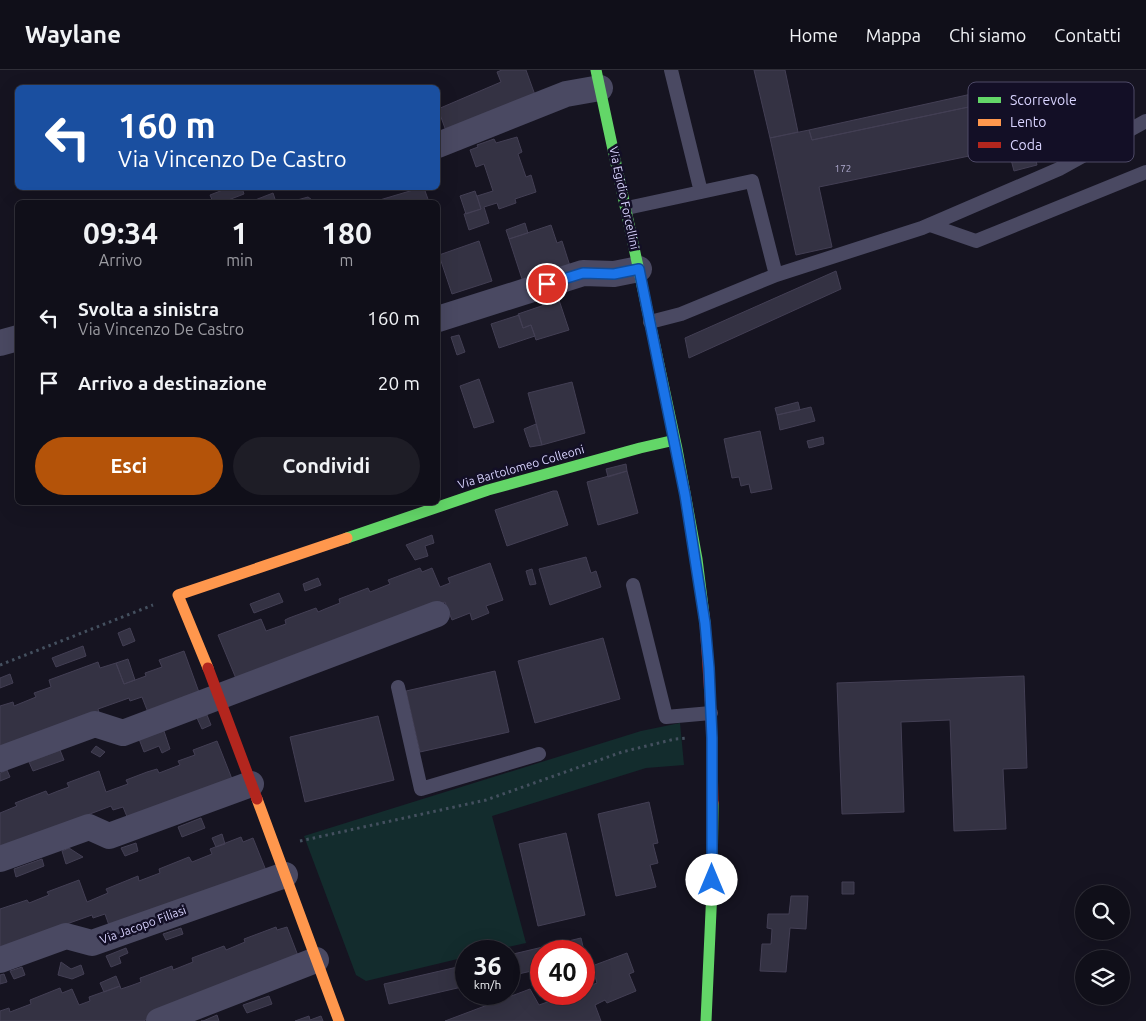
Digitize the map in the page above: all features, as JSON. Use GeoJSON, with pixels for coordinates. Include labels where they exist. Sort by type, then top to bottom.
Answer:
{"type":"FeatureCollection","features":[{"type":"Feature","properties":{"kind":"street","name":"Via Egidio Forcellini"},"geometry":{"type":"LineString","coordinates":[[440,144],[566,94],[598,79],[675,440],[692,531],[705,623],[711,713],[712,898],[706,1021]]}},
{"type":"Feature","properties":{"kind":"street"},"geometry":{"type":"LineString","coordinates":[[440,317],[583,273],[614,274],[639,269]]}},
{"type":"Feature","properties":{"kind":"street"},"geometry":{"type":"LineString","coordinates":[[0,343],[15,339]]}},
{"type":"Feature","properties":{"kind":"street","name":"Via Bartolomeo Colleoni"},"geometry":{"type":"LineString","coordinates":[[178,596],[488,490],[675,440]]}},
{"type":"Feature","properties":{"kind":"street"},"geometry":{"type":"LineString","coordinates":[[178,596],[218,696],[340,1021]]}},
{"type":"Feature","properties":{"kind":"street"},"geometry":{"type":"LineString","coordinates":[[0,759],[95,724],[123,732],[437,614]]}},
{"type":"Feature","properties":{"kind":"street"},"geometry":{"type":"LineString","coordinates":[[0,859],[89,827],[109,836],[251,784]]}},
{"type":"Feature","properties":{"kind":"street","name":"Via Jacopo Filiasi"},"geometry":{"type":"LineString","coordinates":[[0,960],[66,936],[92,943],[285,875]]}},
{"type":"Feature","properties":{"kind":"street"},"geometry":{"type":"LineString","coordinates":[[159,1021],[316,960]]}},
{"type":"Feature","properties":{"kind":"lane"},"geometry":{"type":"LineString","coordinates":[[671,70],[701,192]]}},
{"type":"Feature","properties":{"kind":"lane"},"geometry":{"type":"LineString","coordinates":[[1134,128],[1146,122]]}},
{"type":"Feature","properties":{"kind":"lane"},"geometry":{"type":"LineString","coordinates":[[650,322],[681,314],[776,275],[930,225],[1072,162]]}},
{"type":"Feature","properties":{"kind":"lane"},"geometry":{"type":"LineString","coordinates":[[930,225],[976,240],[1146,172]]}},
{"type":"Feature","properties":{"kind":"lane"},"geometry":{"type":"LineString","coordinates":[[627,208],[752,181],[776,275]]}},
{"type":"Feature","properties":{"kind":"lane"},"geometry":{"type":"LineString","coordinates":[[633,585],[666,717],[711,713]]}},
{"type":"Feature","properties":{"kind":"lane"},"geometry":{"type":"LineString","coordinates":[[398,686],[422,789],[539,754]]}},
{"type":"Feature","properties":{"kind":"path"},"geometry":{"type":"LineString","coordinates":[[0,665],[178,596]]}},
{"type":"Feature","properties":{"kind":"path"},"geometry":{"type":"LineString","coordinates":[[305,839],[486,800],[622,752],[674,739],[691,738]]}},
{"type":"Feature","properties":{"kind":"green space"},"geometry":{"type":"Polygon","coordinates":[[[680,723],[684,765],[646,768],[492,816],[526,943],[520,944],[520,940],[455,940],[455,960],[366,981],[356,975],[304,836],[641,731],[680,723]]]}},
{"type":"Feature","properties":{"kind":"building"},"geometry":{"type":"Polygon","coordinates":[[[502,70],[526,70],[535,95],[446,131],[440,114],[440,108],[501,82],[497,72],[502,70]]]}},
{"type":"Feature","properties":{"kind":"building"},"geometry":{"type":"Polygon","coordinates":[[[754,70],[785,70],[798,132],[770,138],[754,70]]]}},
{"type":"Feature","properties":{"kind":"building"},"geometry":{"type":"Polygon","coordinates":[[[968,95],[968,107],[812,140],[809,130],[968,95]]]}},
{"type":"Feature","properties":{"kind":"building"},"geometry":{"type":"Polygon","coordinates":[[[968,107],[968,156],[819,187],[832,247],[796,255],[770,138],[809,130],[812,140],[968,107]]]}},
{"type":"Feature","properties":{"kind":"building"},"geometry":{"type":"Polygon","coordinates":[[[517,137],[522,152],[518,154],[526,177],[531,175],[536,192],[515,199],[516,203],[499,209],[497,203],[484,207],[489,223],[469,230],[464,214],[481,209],[477,196],[493,191],[484,164],[476,167],[470,150],[478,147],[477,145],[494,139],[496,143],[517,137]]]}},
{"type":"Feature","properties":{"kind":"building"},"geometry":{"type":"Polygon","coordinates":[[[1012,162],[1036,162],[1037,165],[1014,171],[1012,162]]]}},
{"type":"Feature","properties":{"kind":"building"},"geometry":{"type":"Polygon","coordinates":[[[223,190],[243,190],[244,194],[228,200],[212,200],[210,195],[223,190]]]}},
{"type":"Feature","properties":{"kind":"building"},"geometry":{"type":"Polygon","coordinates":[[[413,190],[425,190],[428,200],[380,200],[413,190]]]}},
{"type":"Feature","properties":{"kind":"building"},"geometry":{"type":"Polygon","coordinates":[[[475,191],[481,209],[466,214],[460,196],[475,191]]]}},
{"type":"Feature","properties":{"kind":"building"},"geometry":{"type":"Polygon","coordinates":[[[273,193],[275,200],[255,200],[273,193]]]}},
{"type":"Feature","properties":{"kind":"building"},"geometry":{"type":"Polygon","coordinates":[[[308,197],[312,200],[297,200],[308,197]]]}},
{"type":"Feature","properties":{"kind":"building"},"geometry":{"type":"Polygon","coordinates":[[[525,223],[528,233],[509,239],[506,230],[525,223]]]}},
{"type":"Feature","properties":{"kind":"building"},"geometry":{"type":"Polygon","coordinates":[[[551,225],[557,243],[562,241],[570,266],[523,282],[509,239],[551,225]]]}},
{"type":"Feature","properties":{"kind":"building"},"geometry":{"type":"Polygon","coordinates":[[[479,241],[492,281],[452,294],[440,255],[479,241]]]}},
{"type":"Feature","properties":{"kind":"building"},"geometry":{"type":"Polygon","coordinates":[[[836,271],[841,289],[689,358],[685,338],[836,271]]]}},
{"type":"Feature","properties":{"kind":"building"},"geometry":{"type":"Polygon","coordinates":[[[559,300],[569,330],[536,340],[531,325],[523,328],[518,314],[559,300]]]}},
{"type":"Feature","properties":{"kind":"building"},"geometry":{"type":"Polygon","coordinates":[[[519,315],[523,328],[531,325],[535,336],[499,348],[491,324],[519,315]]]}},
{"type":"Feature","properties":{"kind":"building"},"geometry":{"type":"Polygon","coordinates":[[[459,335],[465,352],[457,355],[451,337],[459,335]]]}},
{"type":"Feature","properties":{"kind":"building"},"geometry":{"type":"Polygon","coordinates":[[[479,379],[494,422],[474,428],[460,386],[479,379]]]}},
{"type":"Feature","properties":{"kind":"building"},"geometry":{"type":"Polygon","coordinates":[[[572,382],[585,433],[542,445],[528,393],[572,382]]]}},
{"type":"Feature","properties":{"kind":"building"},"geometry":{"type":"Polygon","coordinates":[[[798,402],[800,410],[777,415],[775,408],[798,402]]]}},
{"type":"Feature","properties":{"kind":"building"},"geometry":{"type":"Polygon","coordinates":[[[811,407],[815,421],[780,430],[777,415],[811,407]]]}},
{"type":"Feature","properties":{"kind":"building"},"geometry":{"type":"Polygon","coordinates":[[[536,424],[542,445],[530,447],[524,429],[536,424]]]}},
{"type":"Feature","properties":{"kind":"building"},"geometry":{"type":"Polygon","coordinates":[[[760,431],[772,489],[751,493],[749,484],[741,486],[739,477],[732,478],[724,439],[760,431]]]}},
{"type":"Feature","properties":{"kind":"building"},"geometry":{"type":"Polygon","coordinates":[[[823,437],[824,444],[809,448],[807,441],[823,437]]]}},
{"type":"Feature","properties":{"kind":"building"},"geometry":{"type":"Polygon","coordinates":[[[626,464],[627,471],[608,477],[606,469],[626,464]]]}},
{"type":"Feature","properties":{"kind":"building"},"geometry":{"type":"Polygon","coordinates":[[[627,471],[638,513],[598,525],[587,482],[627,471]]]}},
{"type":"Feature","properties":{"kind":"building"},"geometry":{"type":"Polygon","coordinates":[[[557,491],[568,525],[507,546],[495,510],[557,491]]]}},
{"type":"Feature","properties":{"kind":"building"},"geometry":{"type":"Polygon","coordinates":[[[432,535],[434,543],[425,546],[428,556],[415,560],[406,545],[432,535]]]}},
{"type":"Feature","properties":{"kind":"building"},"geometry":{"type":"Polygon","coordinates":[[[586,557],[591,573],[596,571],[601,587],[550,605],[539,569],[586,557]]]}},
{"type":"Feature","properties":{"kind":"building"},"geometry":{"type":"Polygon","coordinates":[[[490,563],[503,600],[486,606],[489,613],[472,620],[470,613],[452,620],[445,602],[237,681],[218,635],[261,619],[266,631],[286,624],[285,620],[289,618],[316,608],[318,612],[340,603],[339,599],[368,588],[370,592],[390,584],[388,580],[420,568],[422,572],[432,568],[440,587],[450,583],[448,578],[490,563]]]}},
{"type":"Feature","properties":{"kind":"building"},"geometry":{"type":"Polygon","coordinates":[[[532,569],[536,584],[530,585],[526,571],[532,569]]]}},
{"type":"Feature","properties":{"kind":"building"},"geometry":{"type":"Polygon","coordinates":[[[318,578],[321,585],[305,591],[303,584],[318,578]]]}},
{"type":"Feature","properties":{"kind":"building"},"geometry":{"type":"Polygon","coordinates":[[[279,593],[283,602],[254,613],[250,604],[279,593]]]}},
{"type":"Feature","properties":{"kind":"building"},"geometry":{"type":"Polygon","coordinates":[[[130,628],[135,641],[123,646],[118,633],[130,628]]]}},
{"type":"Feature","properties":{"kind":"building"},"geometry":{"type":"Polygon","coordinates":[[[603,638],[620,699],[535,723],[518,661],[603,638]]]}},
{"type":"Feature","properties":{"kind":"building"},"geometry":{"type":"Polygon","coordinates":[[[83,646],[86,656],[56,667],[52,658],[83,646]]]}},
{"type":"Feature","properties":{"kind":"building"},"geometry":{"type":"Polygon","coordinates":[[[184,651],[200,695],[149,715],[142,697],[130,701],[129,698],[98,709],[99,713],[0,747],[0,706],[13,702],[14,706],[36,697],[34,693],[51,687],[49,680],[98,662],[100,668],[116,663],[124,684],[146,676],[145,673],[162,667],[159,660],[184,651]]]}},
{"type":"Feature","properties":{"kind":"building"},"geometry":{"type":"Polygon","coordinates":[[[128,659],[135,680],[124,684],[116,663],[128,659]]]}},
{"type":"Feature","properties":{"kind":"building"},"geometry":{"type":"Polygon","coordinates":[[[495,671],[509,732],[420,752],[406,691],[495,671]]]}},
{"type":"Feature","properties":{"kind":"building"},"geometry":{"type":"Polygon","coordinates":[[[10,674],[13,683],[0,688],[0,678],[10,674]]]}},
{"type":"Feature","properties":{"kind":"building"},"geometry":{"type":"Polygon","coordinates":[[[1024,676],[1027,768],[1003,769],[1006,829],[954,831],[950,720],[901,722],[904,812],[842,814],[837,683],[1024,676]]]}},
{"type":"Feature","properties":{"kind":"building"},"geometry":{"type":"Polygon","coordinates":[[[207,715],[211,725],[202,729],[197,718],[207,715]]]}},
{"type":"Feature","properties":{"kind":"building"},"geometry":{"type":"Polygon","coordinates":[[[378,716],[394,780],[305,802],[290,737],[378,716]]]}},
{"type":"Feature","properties":{"kind":"building"},"geometry":{"type":"Polygon","coordinates":[[[164,731],[170,749],[162,753],[159,746],[144,752],[139,739],[164,731]]]}},
{"type":"Feature","properties":{"kind":"building"},"geometry":{"type":"Polygon","coordinates":[[[217,741],[234,784],[130,824],[123,807],[113,810],[111,806],[0,848],[0,813],[17,806],[15,803],[46,791],[48,795],[69,787],[67,783],[99,771],[106,792],[128,784],[126,780],[147,772],[157,769],[159,773],[180,765],[178,761],[195,755],[193,750],[217,741]]]}},
{"type":"Feature","properties":{"kind":"building"},"geometry":{"type":"Polygon","coordinates":[[[96,746],[105,752],[100,757],[91,752],[96,746]]]}},
{"type":"Feature","properties":{"kind":"building"},"geometry":{"type":"Polygon","coordinates":[[[60,750],[64,760],[33,771],[29,762],[60,750]]]}},
{"type":"Feature","properties":{"kind":"building"},"geometry":{"type":"Polygon","coordinates":[[[7,770],[10,777],[0,781],[0,773],[7,770]]]}},
{"type":"Feature","properties":{"kind":"building"},"geometry":{"type":"Polygon","coordinates":[[[649,802],[658,843],[653,844],[658,863],[650,865],[656,887],[616,896],[598,814],[649,802]]]}},
{"type":"Feature","properties":{"kind":"building"},"geometry":{"type":"Polygon","coordinates":[[[201,818],[205,828],[182,837],[178,827],[201,818]]]}},
{"type":"Feature","properties":{"kind":"building"},"geometry":{"type":"Polygon","coordinates":[[[566,833],[585,915],[538,926],[519,844],[566,833]]]}},
{"type":"Feature","properties":{"kind":"building"},"geometry":{"type":"Polygon","coordinates":[[[222,834],[225,844],[216,847],[212,838],[222,834]]]}},
{"type":"Feature","properties":{"kind":"building"},"geometry":{"type":"Polygon","coordinates":[[[241,837],[243,842],[253,838],[267,873],[111,931],[105,914],[93,918],[92,915],[61,926],[0,954],[0,909],[27,900],[29,903],[49,895],[47,892],[79,880],[87,902],[108,893],[106,889],[138,876],[139,881],[160,873],[159,869],[189,857],[192,862],[212,854],[210,849],[241,837]]]}},
{"type":"Feature","properties":{"kind":"building"},"geometry":{"type":"Polygon","coordinates":[[[136,843],[138,851],[125,856],[121,848],[136,843]]]}},
{"type":"Feature","properties":{"kind":"building"},"geometry":{"type":"Polygon","coordinates":[[[69,848],[83,857],[66,864],[62,851],[69,848]]]}},
{"type":"Feature","properties":{"kind":"building"},"geometry":{"type":"Polygon","coordinates":[[[42,859],[44,866],[16,877],[14,869],[42,859]]]}},
{"type":"Feature","properties":{"kind":"building"},"geometry":{"type":"Polygon","coordinates":[[[842,882],[854,882],[854,894],[842,894],[842,882]]]}},
{"type":"Feature","properties":{"kind":"building"},"geometry":{"type":"Polygon","coordinates":[[[791,896],[808,896],[806,929],[790,928],[786,972],[760,971],[762,944],[771,944],[772,929],[767,928],[768,914],[789,914],[791,896]]]}},
{"type":"Feature","properties":{"kind":"building"},"geometry":{"type":"Polygon","coordinates":[[[276,927],[277,930],[287,927],[300,961],[143,1021],[0,1021],[0,1011],[9,1008],[10,1012],[31,1004],[30,1000],[60,988],[62,993],[72,989],[79,1005],[90,1001],[89,997],[120,986],[121,989],[141,982],[140,978],[172,966],[173,970],[193,962],[192,958],[224,946],[226,950],[245,942],[244,939],[276,927]]]}},
{"type":"Feature","properties":{"kind":"building"},"geometry":{"type":"Polygon","coordinates":[[[181,928],[183,934],[166,940],[163,934],[181,928]]]}},
{"type":"Feature","properties":{"kind":"building"},"geometry":{"type":"Polygon","coordinates":[[[126,948],[128,953],[119,957],[121,963],[111,967],[106,956],[126,948]]]}},
{"type":"Feature","properties":{"kind":"building"},"geometry":{"type":"Polygon","coordinates":[[[530,950],[530,971],[520,974],[520,952],[530,950]]]}},
{"type":"Feature","properties":{"kind":"building"},"geometry":{"type":"Polygon","coordinates":[[[627,953],[634,972],[629,974],[636,991],[607,1003],[605,1000],[595,1005],[595,984],[597,983],[595,965],[627,953]]]}},
{"type":"Feature","properties":{"kind":"building"},"geometry":{"type":"Polygon","coordinates":[[[61,962],[71,969],[81,965],[84,974],[72,979],[58,975],[61,962]]]}},
{"type":"Feature","properties":{"kind":"building"},"geometry":{"type":"Polygon","coordinates":[[[22,967],[25,975],[14,979],[10,971],[22,967]]]}},
{"type":"Feature","properties":{"kind":"building"},"geometry":{"type":"Polygon","coordinates":[[[455,968],[455,989],[389,1004],[384,984],[455,968]]]}},
{"type":"Feature","properties":{"kind":"building"},"geometry":{"type":"Polygon","coordinates":[[[4,974],[7,982],[0,984],[0,975],[4,974]]]}},
{"type":"Feature","properties":{"kind":"building"},"geometry":{"type":"Polygon","coordinates":[[[116,976],[120,986],[104,992],[100,983],[116,976]]]}},
{"type":"Feature","properties":{"kind":"building"},"geometry":{"type":"Polygon","coordinates":[[[530,989],[530,1005],[595,1005],[601,1021],[445,1021],[488,1005],[520,1005],[520,993],[530,989]]]}},
{"type":"Feature","properties":{"kind":"building"},"geometry":{"type":"Polygon","coordinates":[[[269,996],[272,1004],[247,1013],[243,1005],[269,996]]]}},
{"type":"Feature","properties":{"kind":"building"},"geometry":{"type":"Polygon","coordinates":[[[217,1015],[219,1021],[203,1021],[217,1015]]]}},
{"type":"Feature","properties":{"kind":"building"},"geometry":{"type":"Polygon","coordinates":[[[309,1016],[310,1020],[321,1016],[323,1021],[295,1021],[309,1016]]]}},
{"type":"Feature","properties":{"kind":"traffic: fast"},"geometry":{"type":"LineString","coordinates":[[596,70],[677,449],[697,559],[705,623]]}},
{"type":"Feature","properties":{"kind":"traffic: fast"},"geometry":{"type":"LineString","coordinates":[[347,538],[488,490],[675,440]]}},
{"type":"Feature","properties":{"kind":"traffic: fast"},"geometry":{"type":"LineString","coordinates":[[706,1021],[712,889],[713,803]]}},
{"type":"Feature","properties":{"kind":"traffic: slow"},"geometry":{"type":"LineString","coordinates":[[208,668],[178,595],[347,538]]}},
{"type":"Feature","properties":{"kind":"traffic: slow"},"geometry":{"type":"LineString","coordinates":[[257,799],[339,1021]]}},
{"type":"Feature","properties":{"kind":"traffic: jam"},"geometry":{"type":"LineString","coordinates":[[705,623],[711,712],[713,803]]}},
{"type":"Feature","properties":{"kind":"traffic: jam"},"geometry":{"type":"LineString","coordinates":[[208,668],[257,799]]}},
{"type":"Feature","properties":{"kind":"route"},"geometry":{"type":"LineString","coordinates":[[547,284],[583,273],[614,274],[639,269],[692,531],[705,623],[712,738],[712,880]]}}]}
